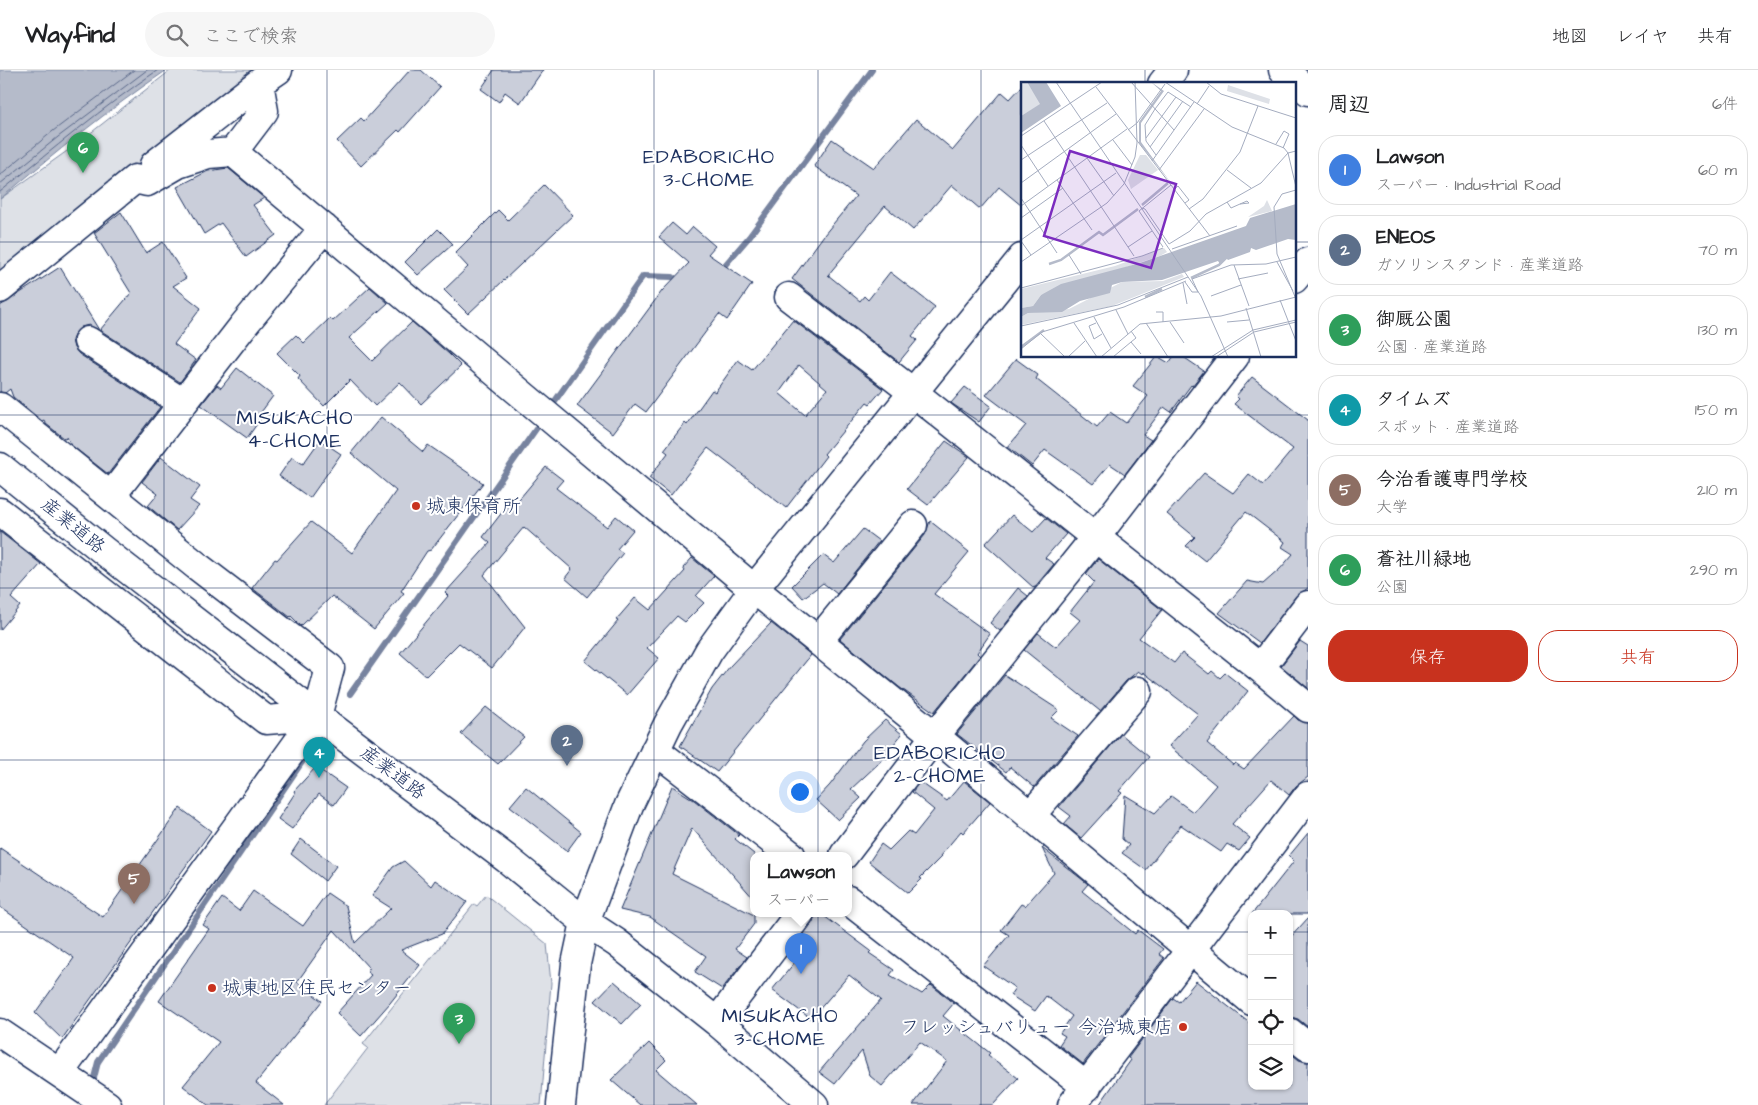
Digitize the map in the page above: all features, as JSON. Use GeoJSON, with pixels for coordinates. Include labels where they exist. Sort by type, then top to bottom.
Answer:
{"type":"FeatureCollection","features":[{"type":"Feature","properties":{"kind":"street"},"geometry":{"type":"LineString","coordinates":[[1164,82],[1173,70]]}},
{"type":"Feature","properties":{"kind":"street"},"geometry":{"type":"LineString","coordinates":[[1283,70],[1308,91]]}},
{"type":"Feature","properties":{"kind":"street"},"geometry":{"type":"LineString","coordinates":[[233,152],[264,111],[269,76]]}},
{"type":"Feature","properties":{"kind":"street"},"geometry":{"type":"LineString","coordinates":[[0,289],[135,180],[269,76]]}},
{"type":"Feature","properties":{"kind":"street"},"geometry":{"type":"LineString","coordinates":[[135,180],[146,182],[178,164],[208,154],[233,152],[754,589],[935,736],[1251,1000]]}},
{"type":"Feature","properties":{"kind":"street"},"geometry":{"type":"LineString","coordinates":[[111,496],[242,326],[324,228]]}},
{"type":"Feature","properties":{"kind":"street"},"geometry":{"type":"LineString","coordinates":[[560,1105],[576,964],[585,922],[629,804],[655,750],[709,651],[754,589],[1021,259]]}},
{"type":"Feature","properties":{"kind":"street"},"geometry":{"type":"LineString","coordinates":[[1296,277],[1308,262]]}},
{"type":"Feature","properties":{"kind":"street"},"geometry":{"type":"LineString","coordinates":[[789,297],[914,393],[1308,708]]}},
{"type":"Feature","properties":{"kind":"street"},"geometry":{"type":"LineString","coordinates":[[88,341],[184,403]]}},
{"type":"Feature","properties":{"kind":"street"},"geometry":{"type":"LineString","coordinates":[[846,852],[935,736],[1095,538],[1233,358]]}},
{"type":"Feature","properties":{"kind":"street"},"geometry":{"type":"LineString","coordinates":[[0,408],[197,566],[330,668],[317,716],[60,1072]]}},
{"type":"Feature","properties":{"kind":"street","name":"産業道路"},"geometry":{"type":"LineString","coordinates":[[0,467],[104,551],[317,716],[507,859],[585,922],[617,943],[717,1022],[814,1105]]}},
{"type":"Feature","properties":{"kind":"street"},"geometry":{"type":"LineString","coordinates":[[0,512],[266,720],[317,716]]}},
{"type":"Feature","properties":{"kind":"street"},"geometry":{"type":"LineString","coordinates":[[818,641],[913,524]]}},
{"type":"Feature","properties":{"kind":"street"},"geometry":{"type":"LineString","coordinates":[[1260,668],[1308,605]]}},
{"type":"Feature","properties":{"kind":"street"},"geometry":{"type":"LineString","coordinates":[[1030,816],[1138,691]]}},
{"type":"Feature","properties":{"kind":"street"},"geometry":{"type":"LineString","coordinates":[[655,750],[787,852]]}},
{"type":"Feature","properties":{"kind":"street"},"geometry":{"type":"LineString","coordinates":[[852,903],[1080,1096],[1308,796]]}},
{"type":"Feature","properties":{"kind":"street"},"geometry":{"type":"LineString","coordinates":[[717,1022],[797,917]]}},
{"type":"Feature","properties":{"kind":"street"},"geometry":{"type":"LineString","coordinates":[[1293,1035],[1308,1047]]}},
{"type":"Feature","properties":{"kind":"street"},"geometry":{"type":"LineString","coordinates":[[4,1042],[60,1072],[107,1105]]}},
{"type":"Feature","properties":{"kind":"shaded area"},"geometry":{"type":"Polygon","coordinates":[[[171,70],[263,70],[193,121],[0,277],[0,199],[74,146],[171,70]]]}},
{"type":"Feature","properties":{"kind":"shaded area"},"geometry":{"type":"Polygon","coordinates":[[[486,895],[547,944],[551,983],[541,1105],[324,1105],[368,1048],[363,1044],[474,904],[477,906],[486,895]]]}},
{"type":"Feature","properties":{"kind":"water"},"geometry":{"type":"Polygon","coordinates":[[[0,70],[167,70],[103,116],[0,199],[0,70]]]}},
{"type":"Feature","properties":{"kind":"building"},"geometry":{"type":"Polygon","coordinates":[[[410,70],[421,70],[440,87],[400,132],[398,130],[361,166],[337,141],[361,118],[364,121],[410,70]]]}},
{"type":"Feature","properties":{"kind":"building"},"geometry":{"type":"Polygon","coordinates":[[[494,70],[543,70],[520,103],[505,92],[499,102],[481,89],[494,70]]]}},
{"type":"Feature","properties":{"kind":"building"},"geometry":{"type":"Polygon","coordinates":[[[1021,87],[1021,205],[999,187],[980,209],[952,185],[913,230],[885,206],[828,275],[860,301],[864,296],[868,300],[890,272],[935,307],[912,336],[917,340],[899,362],[792,279],[824,235],[856,196],[814,166],[832,139],[874,168],[916,119],[953,150],[1002,92],[1010,99],[1021,87]]]}},
{"type":"Feature","properties":{"kind":"building"},"geometry":{"type":"Polygon","coordinates":[[[228,168],[264,198],[253,205],[276,235],[246,257],[221,223],[204,234],[177,187],[208,171],[228,168]]]}},
{"type":"Feature","properties":{"kind":"building"},"geometry":{"type":"Polygon","coordinates":[[[544,185],[573,215],[468,314],[444,290],[468,267],[455,253],[498,210],[508,220],[544,185]]]}},
{"type":"Feature","properties":{"kind":"building"},"geometry":{"type":"Polygon","coordinates":[[[121,212],[146,253],[163,242],[186,278],[173,286],[201,308],[174,344],[196,360],[180,382],[100,330],[131,293],[94,233],[121,212]]]}},
{"type":"Feature","properties":{"kind":"building"},"geometry":{"type":"Polygon","coordinates":[[[672,223],[686,235],[693,227],[715,246],[708,254],[752,284],[727,320],[719,314],[646,412],[635,404],[613,433],[577,406],[662,291],[689,263],[659,237],[672,223]]]}},
{"type":"Feature","properties":{"kind":"building"},"geometry":{"type":"Polygon","coordinates":[[[438,229],[453,244],[418,275],[405,262],[438,229]]]}},
{"type":"Feature","properties":{"kind":"building"},"geometry":{"type":"Polygon","coordinates":[[[60,267],[99,330],[89,325],[81,327],[75,333],[72,340],[74,348],[79,354],[160,407],[108,474],[71,445],[67,437],[64,438],[13,397],[10,389],[5,393],[0,392],[0,306],[60,267]]]}},
{"type":"Feature","properties":{"kind":"building"},"geometry":{"type":"Polygon","coordinates":[[[370,287],[388,303],[349,338],[372,361],[412,322],[461,366],[421,404],[400,382],[375,406],[350,380],[324,406],[298,379],[300,376],[277,353],[296,335],[304,343],[330,318],[333,321],[370,287]]]}},
{"type":"Feature","properties":{"kind":"building"},"geometry":{"type":"Polygon","coordinates":[[[793,320],[883,389],[870,404],[867,402],[824,454],[826,456],[786,508],[708,448],[671,495],[649,478],[668,453],[664,450],[685,423],[687,425],[712,390],[715,392],[738,360],[752,370],[793,320]],[[799,365],[779,393],[805,415],[827,389],[799,365]]]}},
{"type":"Feature","properties":{"kind":"building"},"geometry":{"type":"Polygon","coordinates":[[[1155,358],[1160,358],[1169,363],[1173,358],[1185,358],[1204,371],[1171,412],[1164,407],[1143,435],[1151,440],[1125,474],[1110,464],[1093,484],[1045,450],[1032,466],[1008,447],[1026,425],[986,395],[1016,359],[1038,375],[1036,379],[1097,427],[1110,412],[1126,423],[1148,396],[1133,386],[1155,358]]]}},
{"type":"Feature","properties":{"kind":"building"},"geometry":{"type":"Polygon","coordinates":[[[237,368],[273,396],[259,415],[262,417],[247,438],[201,405],[217,385],[221,388],[237,368]]]}},
{"type":"Feature","properties":{"kind":"building"},"geometry":{"type":"Polygon","coordinates":[[[1252,377],[1308,420],[1308,588],[1296,596],[1260,643],[1219,613],[1247,581],[1263,584],[1280,569],[1293,554],[1282,547],[1285,542],[1246,512],[1205,561],[1186,546],[1195,537],[1167,514],[1204,473],[1233,493],[1249,474],[1263,485],[1293,449],[1234,404],[1239,399],[1236,396],[1252,377]]]}},
{"type":"Feature","properties":{"kind":"building"},"geometry":{"type":"Polygon","coordinates":[[[965,387],[991,406],[979,422],[951,403],[965,387]]]}},
{"type":"Feature","properties":{"kind":"building"},"geometry":{"type":"Polygon","coordinates":[[[381,417],[423,452],[428,445],[483,483],[431,550],[427,551],[401,591],[404,593],[374,629],[332,596],[301,626],[291,616],[252,588],[275,559],[277,560],[311,522],[352,553],[396,491],[351,453],[381,417]]]}},
{"type":"Feature","properties":{"kind":"building"},"geometry":{"type":"Polygon","coordinates":[[[320,440],[341,454],[310,498],[279,476],[292,457],[303,464],[320,440]]]}},
{"type":"Feature","properties":{"kind":"building"},"geometry":{"type":"Polygon","coordinates":[[[946,441],[969,457],[928,505],[907,489],[946,441]]]}},
{"type":"Feature","properties":{"kind":"building"},"geometry":{"type":"Polygon","coordinates":[[[161,457],[200,487],[190,500],[199,506],[177,530],[148,506],[158,494],[142,482],[161,457]]]}},
{"type":"Feature","properties":{"kind":"building"},"geometry":{"type":"Polygon","coordinates":[[[546,467],[563,480],[556,488],[607,527],[616,516],[633,530],[617,549],[623,553],[587,597],[565,578],[572,569],[524,527],[484,575],[525,627],[492,668],[459,643],[426,676],[400,653],[448,596],[445,593],[490,543],[483,537],[510,502],[515,504],[546,467]]]}},
{"type":"Feature","properties":{"kind":"building"},"geometry":{"type":"Polygon","coordinates":[[[1012,515],[1033,532],[1046,518],[1066,534],[1045,558],[1054,564],[1034,588],[985,544],[1012,515]]]}},
{"type":"Feature","properties":{"kind":"building"},"geometry":{"type":"Polygon","coordinates":[[[930,521],[969,552],[934,594],[990,634],[977,653],[980,656],[934,712],[899,687],[840,639],[925,535],[930,521]]]}},
{"type":"Feature","properties":{"kind":"building"},"geometry":{"type":"Polygon","coordinates":[[[863,529],[879,541],[837,594],[823,583],[803,598],[792,586],[823,555],[834,563],[863,529]]]}},
{"type":"Feature","properties":{"kind":"building"},"geometry":{"type":"Polygon","coordinates":[[[0,532],[41,564],[11,598],[20,606],[0,630],[0,532]]]}},
{"type":"Feature","properties":{"kind":"building"},"geometry":{"type":"Polygon","coordinates":[[[692,558],[714,576],[696,596],[704,603],[685,622],[677,616],[647,648],[659,658],[627,695],[585,661],[635,598],[650,610],[685,571],[683,568],[692,558]]]}},
{"type":"Feature","properties":{"kind":"building"},"geometry":{"type":"Polygon","coordinates":[[[1098,559],[1162,610],[1139,638],[1174,663],[1182,653],[1209,674],[1212,671],[1220,678],[1225,673],[1248,691],[1207,743],[1233,765],[1235,763],[1244,769],[1294,716],[1298,720],[1308,723],[1308,777],[1296,786],[1289,795],[1271,780],[1232,824],[1250,838],[1239,851],[1227,844],[1221,852],[1181,825],[1146,870],[1122,853],[1129,845],[1122,839],[1125,795],[1155,813],[1171,796],[1193,812],[1216,785],[1169,746],[1198,714],[1143,672],[1142,674],[1138,671],[1126,681],[1100,711],[1024,650],[1038,633],[1056,647],[1080,620],[1070,612],[1094,582],[1086,574],[1098,559]]]}},
{"type":"Feature","properties":{"kind":"building"},"geometry":{"type":"Polygon","coordinates":[[[1018,588],[1028,596],[1000,631],[990,623],[1018,588]]]}},
{"type":"Feature","properties":{"kind":"building"},"geometry":{"type":"Polygon","coordinates":[[[771,623],[811,655],[717,772],[680,746],[712,689],[730,666],[771,623]]]}},
{"type":"Feature","properties":{"kind":"building"},"geometry":{"type":"Polygon","coordinates":[[[1300,641],[1308,646],[1308,688],[1281,666],[1300,641]]]}},
{"type":"Feature","properties":{"kind":"building"},"geometry":{"type":"Polygon","coordinates":[[[1005,675],[1059,710],[1051,718],[1078,736],[1034,787],[1010,767],[1006,772],[957,734],[1005,675]]]}},
{"type":"Feature","properties":{"kind":"building"},"geometry":{"type":"Polygon","coordinates":[[[486,707],[524,737],[498,764],[461,734],[486,707]]]}},
{"type":"Feature","properties":{"kind":"building"},"geometry":{"type":"Polygon","coordinates":[[[885,720],[902,734],[878,764],[851,789],[861,798],[838,820],[816,800],[830,785],[863,741],[885,720]]]}},
{"type":"Feature","properties":{"kind":"building"},"geometry":{"type":"Polygon","coordinates":[[[1121,734],[1149,757],[1119,791],[1122,793],[1081,838],[1064,824],[1071,816],[1059,807],[1121,734]]]}},
{"type":"Feature","properties":{"kind":"building"},"geometry":{"type":"Polygon","coordinates":[[[316,767],[346,788],[334,805],[319,794],[292,829],[278,819],[295,793],[294,791],[316,767]]]}},
{"type":"Feature","properties":{"kind":"building"},"geometry":{"type":"Polygon","coordinates":[[[964,781],[990,802],[963,833],[961,831],[941,857],[908,893],[869,862],[881,844],[889,850],[908,831],[914,835],[934,810],[912,792],[920,782],[947,801],[964,781]]]}},
{"type":"Feature","properties":{"kind":"building"},"geometry":{"type":"Polygon","coordinates":[[[672,786],[694,800],[739,835],[735,839],[751,852],[750,894],[692,828],[672,874],[750,913],[750,917],[754,917],[754,924],[735,949],[747,957],[722,989],[695,972],[706,956],[650,917],[620,910],[672,786]]]}},
{"type":"Feature","properties":{"kind":"building"},"geometry":{"type":"Polygon","coordinates":[[[526,787],[581,832],[567,851],[510,806],[526,787]]]}},
{"type":"Feature","properties":{"kind":"building"},"geometry":{"type":"Polygon","coordinates":[[[180,808],[211,831],[62,1039],[35,1013],[74,958],[0,907],[0,848],[103,917],[180,808]]]}},
{"type":"Feature","properties":{"kind":"building"},"geometry":{"type":"Polygon","coordinates":[[[1308,833],[1308,914],[1293,914],[1293,910],[1255,910],[1294,861],[1289,856],[1308,833]]]}},
{"type":"Feature","properties":{"kind":"building"},"geometry":{"type":"Polygon","coordinates":[[[301,839],[336,866],[325,881],[291,854],[301,839]]]}},
{"type":"Feature","properties":{"kind":"building"},"geometry":{"type":"Polygon","coordinates":[[[1042,848],[1088,884],[1082,891],[1135,934],[1138,930],[1163,949],[1159,954],[1164,958],[1083,1064],[1059,1045],[1065,1036],[1060,1033],[1072,1016],[1046,996],[1035,1011],[1010,995],[1015,988],[983,966],[1009,935],[1001,930],[1021,904],[1025,906],[1054,873],[1042,848]]]}},
{"type":"Feature","properties":{"kind":"building"},"geometry":{"type":"Polygon","coordinates":[[[404,861],[431,886],[435,880],[467,902],[442,934],[401,950],[420,965],[361,1036],[337,1013],[371,975],[367,972],[369,968],[334,930],[297,982],[322,1001],[256,1083],[284,1105],[208,1105],[183,1086],[219,1042],[159,1001],[209,929],[203,925],[222,898],[239,911],[253,891],[303,926],[327,893],[346,906],[355,943],[391,908],[372,896],[393,867],[404,861]]]}},
{"type":"Feature","properties":{"kind":"building"},"geometry":{"type":"Polygon","coordinates":[[[814,917],[825,917],[871,951],[869,953],[894,970],[890,975],[922,994],[931,985],[954,1003],[943,1016],[1018,1078],[993,1105],[913,1105],[947,1061],[920,1042],[882,1086],[870,1076],[862,1051],[835,1084],[819,1072],[881,1000],[849,975],[811,1019],[772,990],[809,945],[801,938],[813,922],[814,917]]]}},
{"type":"Feature","properties":{"kind":"building"},"geometry":{"type":"Polygon","coordinates":[[[1308,918],[1308,1027],[1298,1019],[1293,1018],[1293,935],[1308,918]]]}},
{"type":"Feature","properties":{"kind":"building"},"geometry":{"type":"Polygon","coordinates":[[[614,981],[641,1004],[622,1024],[595,1001],[614,981]]]}},
{"type":"Feature","properties":{"kind":"building","name":"フレッシュバリュー 今治城東店"},"geometry":{"type":"Polygon","coordinates":[[[1196,981],[1248,1022],[1248,1090],[1293,1090],[1293,1055],[1299,1060],[1308,1062],[1308,1105],[1099,1105],[1131,1060],[1128,1058],[1173,998],[1179,1002],[1196,981]]]}},
{"type":"Feature","properties":{"kind":"building"},"geometry":{"type":"Polygon","coordinates":[[[649,1043],[666,1060],[656,1070],[697,1105],[640,1105],[611,1080],[649,1043]]]}},
{"type":"Feature","properties":{"kind":"waterway"},"geometry":{"type":"LineString","coordinates":[[719,272],[749,237],[872,70]]}},
{"type":"Feature","properties":{"kind":"waterway"},"geometry":{"type":"LineString","coordinates":[[550,408],[643,276],[673,277],[681,284]]}},
{"type":"Feature","properties":{"kind":"waterway"},"geometry":{"type":"LineString","coordinates":[[350,694],[543,419]]}},
{"type":"Feature","properties":{"kind":"waterway"},"geometry":{"type":"LineString","coordinates":[[92,1086],[98,1062],[311,749]]}},
{"type":"Feature","properties":{"kind":"place","name":"蒼社川緑地"},"geometry":{"type":"Point","coordinates":[83,173]}},
{"type":"Feature","properties":{"kind":"place","name":"城東保育所"},"geometry":{"type":"Point","coordinates":[416,506]}},
{"type":"Feature","properties":{"kind":"place","name":"ENEOS"},"geometry":{"type":"Point","coordinates":[567,766]}},
{"type":"Feature","properties":{"kind":"place","name":"タイムズ"},"geometry":{"type":"Point","coordinates":[319,778]}},
{"type":"Feature","properties":{"kind":"place","name":"今治看護専門学校"},"geometry":{"type":"Point","coordinates":[134,904]}},
{"type":"Feature","properties":{"kind":"place","name":"Lawson"},"geometry":{"type":"Point","coordinates":[801,974]}},
{"type":"Feature","properties":{"kind":"place","name":"城東地区住民センター"},"geometry":{"type":"Point","coordinates":[212,988]}},
{"type":"Feature","properties":{"kind":"place","name":"フレッシュバリュー 今治城東店"},"geometry":{"type":"Point","coordinates":[1183,1027]}},
{"type":"Feature","properties":{"kind":"place","name":"御厩公園"},"geometry":{"type":"Point","coordinates":[459,1044]}},
{"type":"Feature","properties":{"kind":"district","name":"EDABORICHO 3-CHOME"},"geometry":{"type":"Point","coordinates":[709,168]}},
{"type":"Feature","properties":{"kind":"district","name":"MISUKACHO 4-CHOME"},"geometry":{"type":"Point","coordinates":[295,430]}},
{"type":"Feature","properties":{"kind":"district","name":"EDABORICHO 2-CHOME"},"geometry":{"type":"Point","coordinates":[940,764]}},
{"type":"Feature","properties":{"kind":"district","name":"MISUKACHO 3-CHOME"},"geometry":{"type":"Point","coordinates":[780,1028]}}]}
